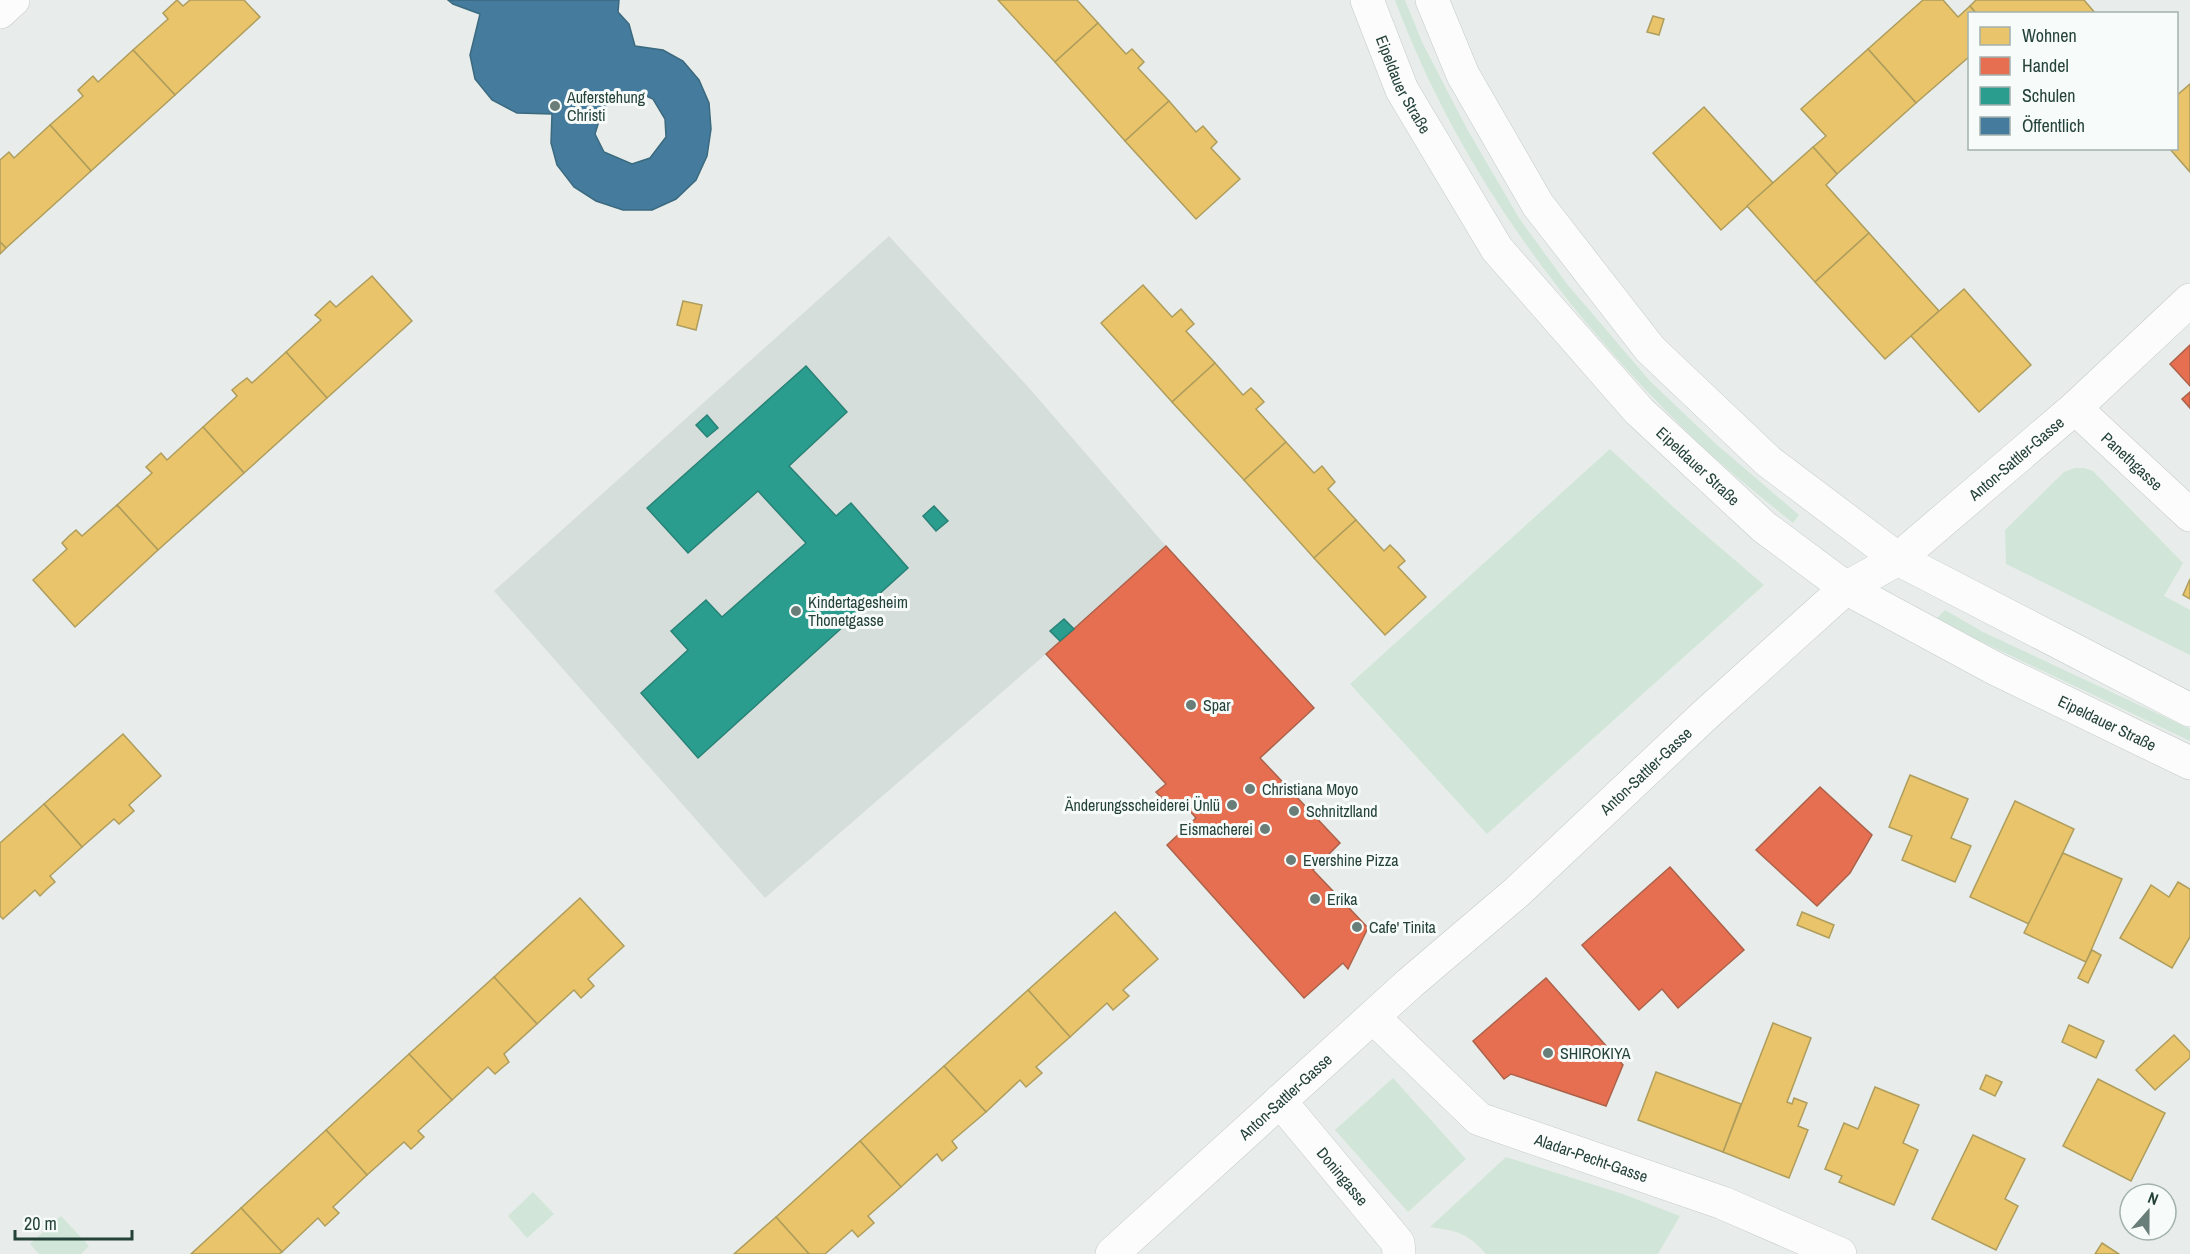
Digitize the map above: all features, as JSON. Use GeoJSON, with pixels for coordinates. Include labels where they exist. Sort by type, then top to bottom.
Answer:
{"type":"FeatureCollection","features":[{"type":"Feature","properties":{"kind":"street"},"geometry":{"type":"LineString","coordinates":[[0,12],[14,0]]}},
{"type":"Feature","properties":{"kind":"street","name":"Eipeldauer Straße"},"geometry":{"type":"LineString","coordinates":[[1366,0],[1402,90],[1497,249],[1639,411],[1764,527],[1846,588],[1996,669],[2190,763]]}},
{"type":"Feature","properties":{"kind":"street"},"geometry":{"type":"LineString","coordinates":[[1432,0],[1463,75],[1538,205],[1650,349],[1768,460],[1898,558],[2190,710]]}},
{"type":"Feature","properties":{"kind":"street","name":"Anton-Sattler-Gasse"},"geometry":{"type":"LineString","coordinates":[[1112,1254],[1461,938],[1516,892],[1846,588],[1898,558],[2075,408],[2190,300]]}},
{"type":"Feature","properties":{"kind":"street","name":"Panethgasse"},"geometry":{"type":"LineString","coordinates":[[2075,408],[2190,515]]}},
{"type":"Feature","properties":{"kind":"street","name":"Aladar-Pecht-Gasse"},"geometry":{"type":"LineString","coordinates":[[1373,1017],[1479,1119],[1723,1203],[1840,1254]]}},
{"type":"Feature","properties":{"kind":"street","name":"Doningasse"},"geometry":{"type":"LineString","coordinates":[[1280,1101],[1398,1243],[1399,1254]]}},
{"type":"Feature","properties":{"kind":"shaded area"},"geometry":{"type":"Polygon","coordinates":[[[889,236],[1030,389],[1166,546],[1046,654],[765,898],[494,591],[889,236]]]}},
{"type":"Feature","properties":{"kind":"green space"},"geometry":{"type":"Polygon","coordinates":[[[1395,0],[1405,0],[1422,42],[1467,129],[1519,218],[1567,284],[1650,381],[1716,444],[1799,515],[1793,523],[1725,467],[1686,431],[1640,384],[1556,284],[1517,231],[1481,176],[1420,61],[1395,0]]]}},
{"type":"Feature","properties":{"kind":"green space"},"geometry":{"type":"Polygon","coordinates":[[[1610,449],[1764,585],[1487,834],[1350,684],[1610,449]]]}},
{"type":"Feature","properties":{"kind":"green space"},"geometry":{"type":"Polygon","coordinates":[[[2075,468],[2093,471],[2183,563],[2164,596],[2190,610],[2190,655],[2006,564],[2005,530],[2064,472],[2075,468]]]}},
{"type":"Feature","properties":{"kind":"green space"},"geometry":{"type":"Polygon","coordinates":[[[1945,610],[1983,632],[2190,729],[2190,741],[1980,641],[1937,618],[1945,610]]]}},
{"type":"Feature","properties":{"kind":"green space"},"geometry":{"type":"Polygon","coordinates":[[[1393,1078],[1466,1159],[1408,1212],[1335,1130],[1393,1078]]]}},
{"type":"Feature","properties":{"kind":"green space"},"geometry":{"type":"Polygon","coordinates":[[[1506,1157],[1623,1194],[1680,1216],[1658,1254],[1486,1254],[1473,1241],[1461,1234],[1430,1227],[1506,1157]]]}},
{"type":"Feature","properties":{"kind":"green space"},"geometry":{"type":"Polygon","coordinates":[[[533,1192],[554,1214],[527,1238],[508,1216],[533,1192]]]}},
{"type":"Feature","properties":{"kind":"green space"},"geometry":{"type":"Polygon","coordinates":[[[61,1216],[89,1246],[81,1254],[39,1254],[30,1244],[61,1216]]]}},
{"type":"Feature","properties":{"kind":"building: Wohnen"},"geometry":{"type":"Polygon","coordinates":[[[177,0],[183,6],[190,0],[244,0],[260,17],[175,95],[133,50],[168,19],[163,13],[177,0]]]}},
{"type":"Feature","properties":{"kind":"building: Wohnen"},"geometry":{"type":"Polygon","coordinates":[[[998,0],[1077,0],[1098,23],[1055,62],[998,0]]]}},
{"type":"Feature","properties":{"kind":"building: Wohnen"},"geometry":{"type":"Polygon","coordinates":[[[1923,0],[1943,0],[1958,17],[1970,6],[1975,12],[1968,12],[1968,58],[1916,103],[1868,49],[1923,0]]]}},
{"type":"Feature","properties":{"kind":"building: Wohnen"},"geometry":{"type":"Polygon","coordinates":[[[1976,0],[2084,0],[2094,12],[1975,12],[1970,6],[1976,0]]]}},
{"type":"Feature","properties":{"kind":"building: Wohnen"},"geometry":{"type":"Polygon","coordinates":[[[1653,16],[1664,19],[1659,35],[1647,32],[1653,16]]]}},
{"type":"Feature","properties":{"kind":"building: Wohnen"},"geometry":{"type":"Polygon","coordinates":[[[1098,23],[1126,54],[1132,49],[1144,62],[1138,68],[1169,101],[1125,141],[1055,62],[1098,23]]]}},
{"type":"Feature","properties":{"kind":"building: Wohnen"},"geometry":{"type":"Polygon","coordinates":[[[1868,49],[1916,103],[1837,174],[1813,147],[1826,136],[1801,109],[1868,49]]]}},
{"type":"Feature","properties":{"kind":"building: Wohnen"},"geometry":{"type":"Polygon","coordinates":[[[133,50],[175,95],[91,171],[50,125],[83,96],[78,90],[93,76],[98,82],[133,50]]]}},
{"type":"Feature","properties":{"kind":"building: Wohnen"},"geometry":{"type":"Polygon","coordinates":[[[2190,84],[2190,172],[2171,150],[2178,150],[2178,94],[2190,84]]]}},
{"type":"Feature","properties":{"kind":"building: Wohnen"},"geometry":{"type":"Polygon","coordinates":[[[1169,101],[1196,132],[1203,126],[1217,142],[1211,148],[1240,179],[1196,219],[1125,141],[1169,101]]]}},
{"type":"Feature","properties":{"kind":"building: Wohnen"},"geometry":{"type":"Polygon","coordinates":[[[1704,107],[1773,183],[1721,230],[1653,153],[1704,107]]]}},
{"type":"Feature","properties":{"kind":"building: Wohnen"},"geometry":{"type":"Polygon","coordinates":[[[50,125],[91,171],[6,248],[0,242],[0,160],[9,152],[14,158],[50,125]]]}},
{"type":"Feature","properties":{"kind":"building: Wohnen"},"geometry":{"type":"Polygon","coordinates":[[[1813,147],[1837,174],[1826,185],[1869,233],[1815,282],[1747,206],[1813,147]]]}},
{"type":"Feature","properties":{"kind":"building: Wohnen"},"geometry":{"type":"Polygon","coordinates":[[[1869,233],[1939,311],[1885,359],[1815,282],[1869,233]]]}},
{"type":"Feature","properties":{"kind":"building: Wohnen"},"geometry":{"type":"Polygon","coordinates":[[[0,242],[6,248],[0,254],[0,242]]]}},
{"type":"Feature","properties":{"kind":"building: Wohnen"},"geometry":{"type":"Polygon","coordinates":[[[372,276],[412,321],[327,398],[286,352],[321,320],[315,315],[330,301],[336,307],[372,276]]]}},
{"type":"Feature","properties":{"kind":"building: Wohnen"},"geometry":{"type":"Polygon","coordinates":[[[1143,285],[1172,317],[1181,309],[1194,324],[1186,331],[1215,363],[1172,402],[1101,323],[1143,285]]]}},
{"type":"Feature","properties":{"kind":"building: Wohnen"},"geometry":{"type":"Polygon","coordinates":[[[1964,289],[2031,365],[1979,412],[1911,336],[1964,289]]]}},
{"type":"Feature","properties":{"kind":"building: Wohnen"},"geometry":{"type":"Polygon","coordinates":[[[683,301],[702,305],[696,330],[677,325],[683,301]]]}},
{"type":"Feature","properties":{"kind":"building: Wohnen"},"geometry":{"type":"Polygon","coordinates":[[[286,352],[327,398],[244,473],[203,427],[237,396],[232,390],[247,378],[252,383],[286,352]]]}},
{"type":"Feature","properties":{"kind":"building: Wohnen"},"geometry":{"type":"Polygon","coordinates":[[[1215,363],[1243,395],[1251,388],[1258,395],[1264,402],[1256,409],[1286,442],[1244,480],[1172,402],[1215,363]]]}},
{"type":"Feature","properties":{"kind":"building: Wohnen"},"geometry":{"type":"Polygon","coordinates":[[[203,427],[244,473],[158,550],[117,505],[152,473],[146,467],[161,453],[167,460],[203,427]]]}},
{"type":"Feature","properties":{"kind":"building: Wohnen"},"geometry":{"type":"Polygon","coordinates":[[[1286,442],[1314,473],[1322,466],[1335,482],[1328,489],[1356,520],[1314,558],[1244,480],[1286,442]]]}},
{"type":"Feature","properties":{"kind":"building: Wohnen"},"geometry":{"type":"Polygon","coordinates":[[[117,505],[158,550],[75,627],[33,580],[67,549],[62,543],[69,536],[76,530],[82,536],[117,505]]]}},
{"type":"Feature","properties":{"kind":"building: Wohnen"},"geometry":{"type":"Polygon","coordinates":[[[1356,520],[1384,551],[1390,545],[1398,553],[1405,561],[1398,567],[1426,597],[1385,635],[1314,558],[1356,520]]]}},
{"type":"Feature","properties":{"kind":"building: Wohnen"},"geometry":{"type":"Polygon","coordinates":[[[2190,579],[2190,599],[2183,595],[2190,579]]]}},
{"type":"Feature","properties":{"kind":"building: Wohnen"},"geometry":{"type":"Polygon","coordinates":[[[123,734],[161,776],[129,805],[134,811],[119,824],[114,819],[82,847],[44,804],[123,734]]]}},
{"type":"Feature","properties":{"kind":"building: Wohnen"},"geometry":{"type":"Polygon","coordinates":[[[1910,775],[1968,799],[1951,838],[1971,846],[1955,882],[1902,860],[1912,836],[1889,827],[1910,775]]]}},
{"type":"Feature","properties":{"kind":"building: Wohnen"},"geometry":{"type":"Polygon","coordinates":[[[2015,801],[2074,829],[2029,924],[1970,897],[2015,801]]]}},
{"type":"Feature","properties":{"kind":"building: Wohnen"},"geometry":{"type":"Polygon","coordinates":[[[44,804],[82,847],[50,876],[55,882],[40,896],[35,890],[3,919],[0,916],[0,843],[44,804]]]}},
{"type":"Feature","properties":{"kind":"building: Wohnen"},"geometry":{"type":"Polygon","coordinates":[[[2063,853],[2122,879],[2086,962],[2024,933],[2063,853]]]}},
{"type":"Feature","properties":{"kind":"building: Wohnen"},"geometry":{"type":"Polygon","coordinates":[[[2178,882],[2190,889],[2190,937],[2172,968],[2120,938],[2151,885],[2169,897],[2178,882]]]}},
{"type":"Feature","properties":{"kind":"building: Wohnen"},"geometry":{"type":"Polygon","coordinates":[[[580,898],[624,946],[588,979],[594,986],[581,998],[574,990],[537,1024],[494,977],[580,898]]]}},
{"type":"Feature","properties":{"kind":"building: Wohnen"},"geometry":{"type":"Polygon","coordinates":[[[1115,912],[1158,959],[1123,990],[1129,996],[1113,1010],[1107,1003],[1070,1037],[1028,990],[1115,912]]]}},
{"type":"Feature","properties":{"kind":"building: Wohnen"},"geometry":{"type":"Polygon","coordinates":[[[1802,912],[1834,925],[1829,938],[1797,925],[1802,912]]]}},
{"type":"Feature","properties":{"kind":"building: Wohnen"},"geometry":{"type":"Polygon","coordinates":[[[2092,950],[2101,955],[2088,983],[2078,978],[2092,950]]]}},
{"type":"Feature","properties":{"kind":"building: Wohnen"},"geometry":{"type":"Polygon","coordinates":[[[494,977],[537,1024],[504,1054],[509,1062],[495,1074],[488,1067],[452,1100],[409,1054],[494,977]]]}},
{"type":"Feature","properties":{"kind":"building: Wohnen"},"geometry":{"type":"Polygon","coordinates":[[[1028,990],[1070,1037],[1036,1067],[1042,1073],[1026,1087],[1020,1080],[986,1112],[944,1066],[1028,990]]]}},
{"type":"Feature","properties":{"kind":"building: Wohnen"},"geometry":{"type":"Polygon","coordinates":[[[1773,1023],[1811,1038],[1787,1102],[1792,1104],[1794,1098],[1807,1103],[1798,1126],[1808,1130],[1789,1178],[1723,1152],[1773,1023]]]}},
{"type":"Feature","properties":{"kind":"building: Wohnen"},"geometry":{"type":"Polygon","coordinates":[[[2069,1025],[2104,1041],[2096,1058],[2062,1042],[2069,1025]]]}},
{"type":"Feature","properties":{"kind":"building: Wohnen"},"geometry":{"type":"Polygon","coordinates":[[[2174,1035],[2190,1052],[2190,1058],[2155,1090],[2136,1070],[2174,1035]]]}},
{"type":"Feature","properties":{"kind":"building: Wohnen"},"geometry":{"type":"Polygon","coordinates":[[[409,1054],[452,1100],[418,1131],[424,1137],[411,1149],[404,1142],[367,1175],[326,1130],[409,1054]]]}},
{"type":"Feature","properties":{"kind":"building: Wohnen"},"geometry":{"type":"Polygon","coordinates":[[[944,1066],[986,1112],[952,1141],[957,1148],[942,1161],[937,1154],[901,1187],[860,1141],[944,1066]]]}},
{"type":"Feature","properties":{"kind":"building: Wohnen"},"geometry":{"type":"Polygon","coordinates":[[[1656,1072],[1741,1104],[1723,1152],[1638,1120],[1656,1072]]]}},
{"type":"Feature","properties":{"kind":"building: Wohnen"},"geometry":{"type":"Polygon","coordinates":[[[1986,1075],[2002,1082],[1995,1096],[1980,1089],[1986,1075]]]}},
{"type":"Feature","properties":{"kind":"building: Wohnen"},"geometry":{"type":"Polygon","coordinates":[[[2098,1079],[2165,1113],[2131,1181],[2063,1146],[2098,1079]]]}},
{"type":"Feature","properties":{"kind":"building: Wohnen"},"geometry":{"type":"Polygon","coordinates":[[[1875,1087],[1919,1105],[1903,1143],[1918,1150],[1894,1205],[1839,1182],[1842,1176],[1825,1169],[1844,1123],[1858,1129],[1875,1087]]]}},
{"type":"Feature","properties":{"kind":"building: Wohnen"},"geometry":{"type":"Polygon","coordinates":[[[326,1130],[367,1175],[333,1207],[339,1213],[325,1226],[318,1218],[282,1252],[241,1208],[326,1130]]]}},
{"type":"Feature","properties":{"kind":"building: Wohnen"},"geometry":{"type":"Polygon","coordinates":[[[1973,1135],[2025,1159],[2005,1199],[2018,1206],[1996,1250],[1932,1219],[1973,1135]]]}},
{"type":"Feature","properties":{"kind":"building: Wohnen"},"geometry":{"type":"Polygon","coordinates":[[[860,1141],[901,1187],[868,1216],[874,1223],[858,1237],[852,1230],[825,1254],[809,1254],[776,1217],[860,1141]]]}},
{"type":"Feature","properties":{"kind":"building: Wohnen"},"geometry":{"type":"Polygon","coordinates":[[[241,1208],[282,1252],[279,1254],[191,1254],[241,1208]]]}},
{"type":"Feature","properties":{"kind":"building: Wohnen"},"geometry":{"type":"Polygon","coordinates":[[[776,1217],[809,1254],[734,1254],[776,1217]]]}},
{"type":"Feature","properties":{"kind":"building: Wohnen"},"geometry":{"type":"Polygon","coordinates":[[[2102,1243],[2119,1254],[2095,1254],[2102,1243]]]}},
{"type":"Feature","properties":{"kind":"building: Handel"},"geometry":{"type":"Polygon","coordinates":[[[2190,345],[2190,386],[2170,364],[2190,345]]]}},
{"type":"Feature","properties":{"kind":"building: Handel"},"geometry":{"type":"Polygon","coordinates":[[[2190,392],[2190,408],[2182,399],[2190,392]]]}},
{"type":"Feature","properties":{"kind":"building: Handel"},"geometry":{"type":"Polygon","coordinates":[[[1166,546],[1314,708],[1260,758],[1340,843],[1313,870],[1368,928],[1348,969],[1343,963],[1304,998],[1167,845],[1196,818],[1183,803],[1174,810],[1156,792],[1166,784],[1046,654],[1166,546]]]}},
{"type":"Feature","properties":{"kind":"building: Handel"},"geometry":{"type":"Polygon","coordinates":[[[1820,787],[1872,835],[1850,873],[1817,906],[1756,850],[1820,787]]]}},
{"type":"Feature","properties":{"kind":"building: Handel"},"geometry":{"type":"Polygon","coordinates":[[[1670,867],[1744,950],[1678,1008],[1662,989],[1639,1010],[1582,945],[1670,867]]]}},
{"type":"Feature","properties":{"kind":"building: Handel","name":"SHIROKIYA"},"geometry":{"type":"Polygon","coordinates":[[[1546,978],[1623,1065],[1606,1106],[1511,1074],[1504,1079],[1473,1041],[1546,978]]]}},
{"type":"Feature","properties":{"kind":"building: Schulen"},"geometry":{"type":"Polygon","coordinates":[[[806,366],[847,412],[789,466],[836,516],[851,503],[908,568],[698,758],[641,693],[688,650],[671,631],[706,600],[722,617],[806,543],[758,491],[688,553],[647,508],[806,366]]]}},
{"type":"Feature","properties":{"kind":"building: Schulen"},"geometry":{"type":"Polygon","coordinates":[[[707,415],[718,428],[707,437],[696,425],[707,415]]]}},
{"type":"Feature","properties":{"kind":"building: Schulen"},"geometry":{"type":"Polygon","coordinates":[[[934,506],[948,521],[936,531],[923,516],[934,506]]]}},
{"type":"Feature","properties":{"kind":"building: Schulen"},"geometry":{"type":"Polygon","coordinates":[[[1064,619],[1074,629],[1060,641],[1050,631],[1064,619]]]}},
{"type":"Feature","properties":{"kind":"building: Öffentlich","name":"Auferstehung Christi"},"geometry":{"type":"Polygon","coordinates":[[[448,0],[619,0],[618,12],[629,24],[635,46],[663,50],[683,61],[699,80],[709,103],[711,129],[707,156],[696,180],[676,199],[652,210],[623,210],[596,201],[574,187],[557,165],[551,143],[552,114],[517,113],[492,100],[475,79],[470,55],[480,14],[448,0]],[[621,94],[603,108],[595,134],[604,152],[632,164],[650,158],[666,137],[665,119],[653,99],[642,94],[621,94]]]}},
{"type":"Feature","properties":{"kind":"place","name":"Auferstehung Christi"},"geometry":{"type":"Point","coordinates":[555,106]}},
{"type":"Feature","properties":{"kind":"place","name":"Kindertagesheim Thonetgasse"},"geometry":{"type":"Point","coordinates":[796,611]}},
{"type":"Feature","properties":{"kind":"place","name":"Spar"},"geometry":{"type":"Point","coordinates":[1191,705]}},
{"type":"Feature","properties":{"kind":"place","name":"Christiana Moyo"},"geometry":{"type":"Point","coordinates":[1250,789]}},
{"type":"Feature","properties":{"kind":"place","name":"Änderungsscheiderei Ünlü"},"geometry":{"type":"Point","coordinates":[1232,805]}},
{"type":"Feature","properties":{"kind":"place","name":"Schnitzlland"},"geometry":{"type":"Point","coordinates":[1294,811]}},
{"type":"Feature","properties":{"kind":"place","name":"Eismacherei"},"geometry":{"type":"Point","coordinates":[1265,829]}},
{"type":"Feature","properties":{"kind":"place","name":"Evershine Pizza"},"geometry":{"type":"Point","coordinates":[1291,860]}},
{"type":"Feature","properties":{"kind":"place","name":"Erika"},"geometry":{"type":"Point","coordinates":[1315,899]}},
{"type":"Feature","properties":{"kind":"place","name":"Cafe' Tinita"},"geometry":{"type":"Point","coordinates":[1357,927]}},
{"type":"Feature","properties":{"kind":"place","name":"SHIROKIYA"},"geometry":{"type":"Point","coordinates":[1548,1053]}}]}
